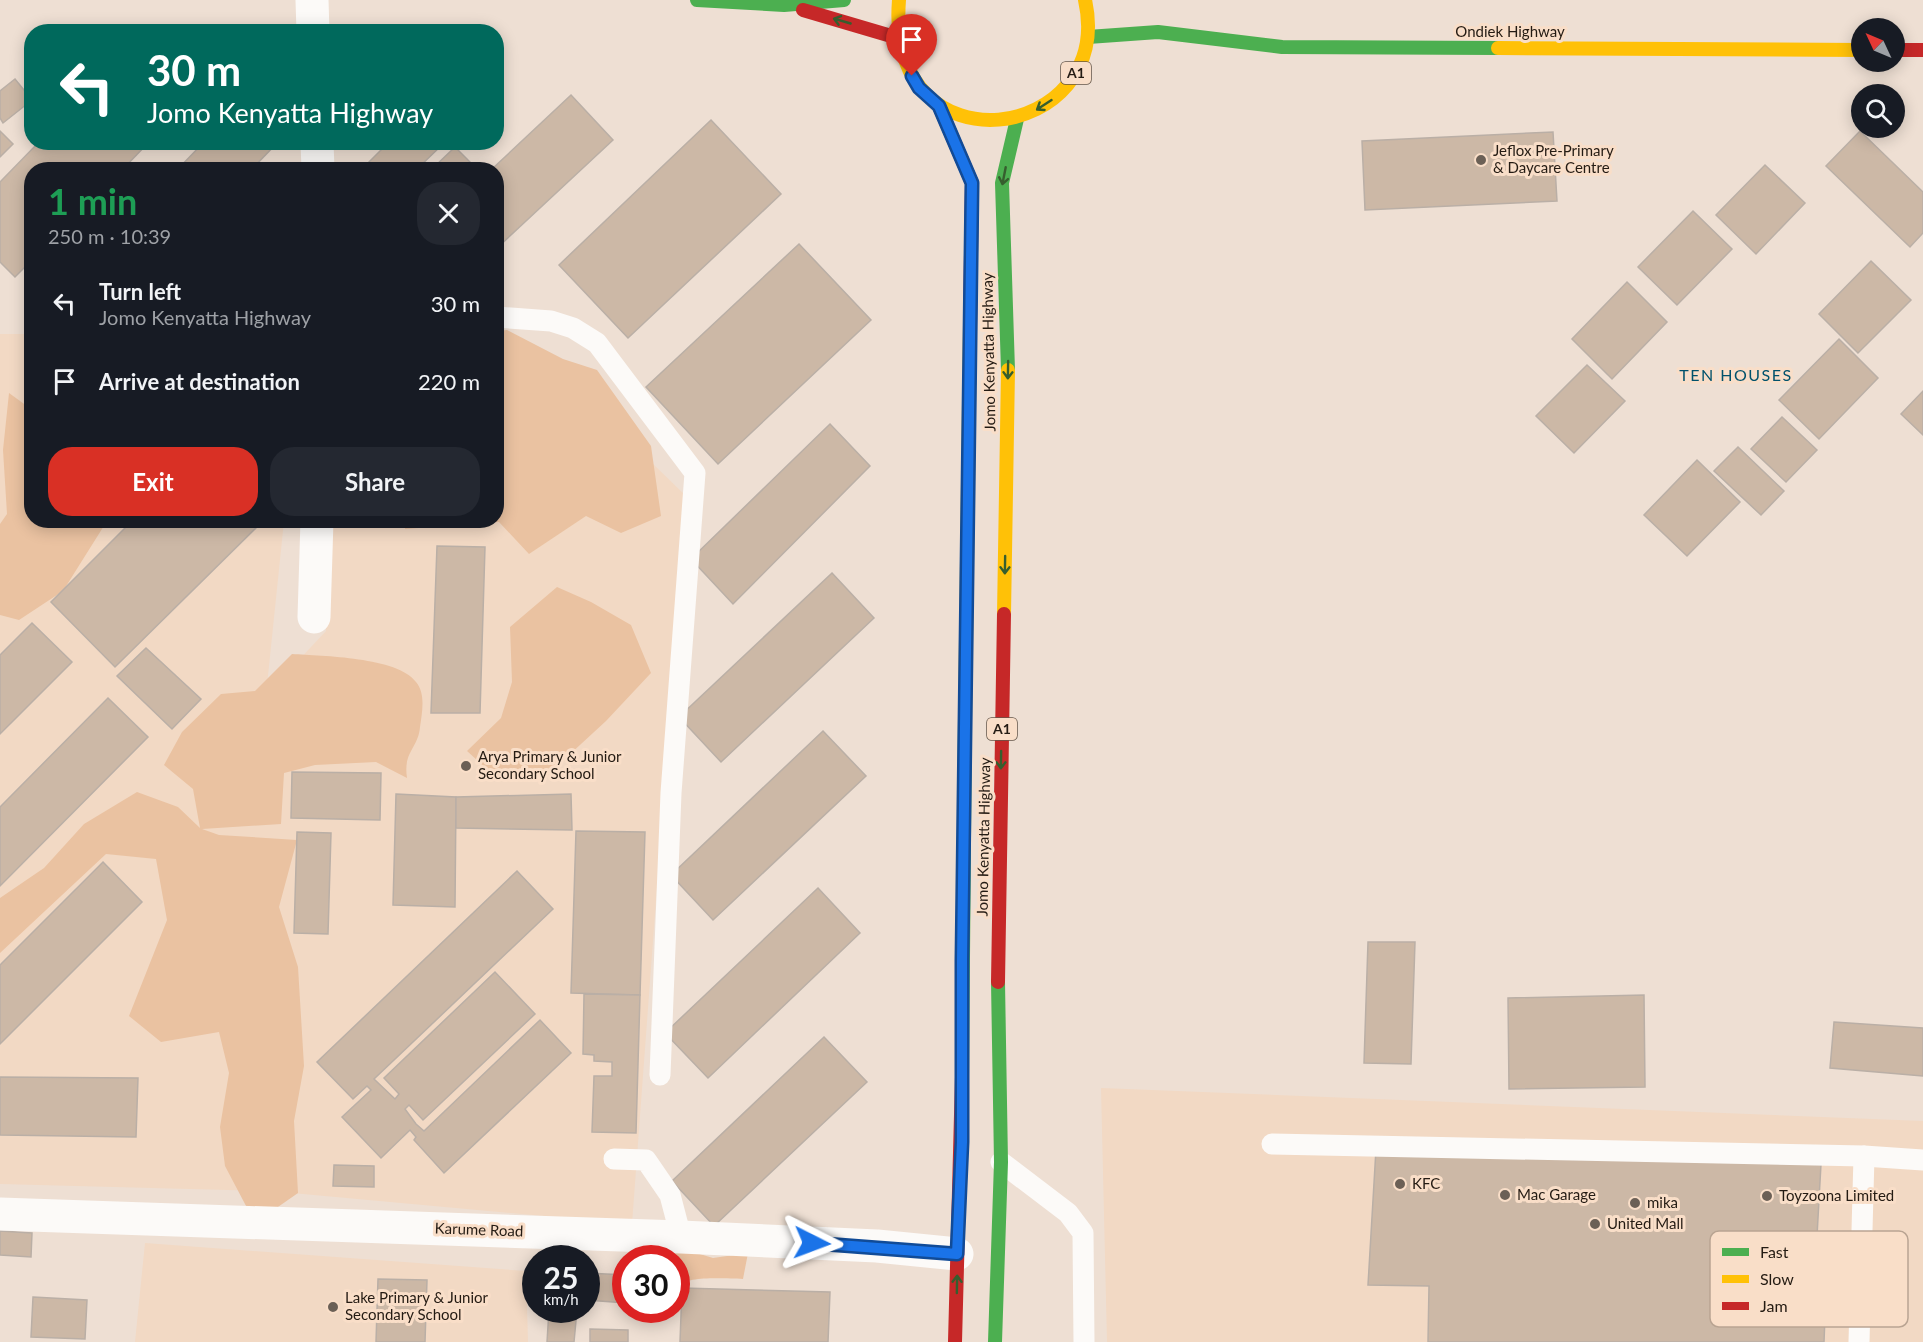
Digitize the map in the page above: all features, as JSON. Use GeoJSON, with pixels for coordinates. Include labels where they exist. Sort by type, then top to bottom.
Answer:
{"type":"FeatureCollection","features":[{"type":"Feature","properties":{"kind":"main road"},"geometry":{"type":"LineString","coordinates":[[697,0],[784,4],[844,0]]}},
{"type":"Feature","properties":{"kind":"main road","name":"Jomo Kenyatta Highway"},"geometry":{"type":"LineString","coordinates":[[899,0],[898,38],[905,64],[919,88],[939,106],[963,118],[990,122],[1017,119],[1042,108],[1064,91],[1079,68],[1088,37],[1090,6]]}},
{"type":"Feature","properties":{"kind":"main road"},"geometry":{"type":"LineString","coordinates":[[784,4],[898,38]]}},
{"type":"Feature","properties":{"kind":"main road","name":"Ondiek Highway"},"geometry":{"type":"LineString","coordinates":[[1128,21],[1158,32]]}},
{"type":"Feature","properties":{"kind":"main road","name":"Ondiek Highway"},"geometry":{"type":"LineString","coordinates":[[1088,37],[1158,32],[1282,47],[1851,50]]}},
{"type":"Feature","properties":{"kind":"main road"},"geometry":{"type":"LineString","coordinates":[[1905,50],[1923,49]]}},
{"type":"Feature","properties":{"kind":"main road","name":"Jomo Kenyatta Highway"},"geometry":{"type":"LineString","coordinates":[[939,106],[972,183],[962,960],[962,1142],[955,1342]]}},
{"type":"Feature","properties":{"kind":"main road","name":"Jomo Kenyatta Highway"},"geometry":{"type":"LineString","coordinates":[[995,1342],[1001,1162],[998,960],[1008,363],[1002,183],[1017,119]]}},
{"type":"Feature","properties":{"kind":"street"},"geometry":{"type":"LineString","coordinates":[[312,0],[313,24]]}},
{"type":"Feature","properties":{"kind":"street"},"geometry":{"type":"LineString","coordinates":[[314,617],[317,528]]}},
{"type":"Feature","properties":{"kind":"street","name":"Karume Road"},"geometry":{"type":"LineString","coordinates":[[0,1214],[681,1237],[877,1246],[957,1254]]}},
{"type":"Feature","properties":{"kind":"lane"},"geometry":{"type":"LineString","coordinates":[[504,318],[551,321],[573,328],[597,343],[695,473],[671,793],[660,1075]]}},
{"type":"Feature","properties":{"kind":"lane"},"geometry":{"type":"LineString","coordinates":[[1272,1144],[1864,1156],[1923,1160]]}},
{"type":"Feature","properties":{"kind":"lane"},"geometry":{"type":"LineString","coordinates":[[1862,1231],[1864,1156]]}},
{"type":"Feature","properties":{"kind":"lane"},"geometry":{"type":"LineString","coordinates":[[614,1159],[646,1160],[670,1195],[681,1237]]}},
{"type":"Feature","properties":{"kind":"lane"},"geometry":{"type":"LineString","coordinates":[[1001,1162],[1068,1214],[1083,1233],[1084,1342]]}},
{"type":"Feature","properties":{"kind":"lane"},"geometry":{"type":"LineString","coordinates":[[1859,1327],[1859,1342]]}},
{"type":"Feature","properties":{"kind":"shaded area"},"geometry":{"type":"Polygon","coordinates":[[[504,330],[563,359],[597,370],[651,446],[661,516],[621,533],[586,516],[529,554],[504,527],[504,330]]]}},
{"type":"Feature","properties":{"kind":"shaded area"},"geometry":{"type":"Polygon","coordinates":[[[0,334],[24,334],[24,528],[283,528],[266,695],[326,631],[326,528],[504,528],[504,514],[616,428],[686,496],[632,1224],[270,1191],[0,1184],[0,334]]]}},
{"type":"Feature","properties":{"kind":"shaded area"},"geometry":{"type":"Polygon","coordinates":[[[9,393],[24,404],[24,528],[103,528],[63,591],[19,620],[0,615],[0,524],[7,514],[3,450],[9,393]]]}},
{"type":"Feature","properties":{"kind":"shaded area"},"geometry":{"type":"Polygon","coordinates":[[[557,587],[591,602],[631,625],[651,673],[606,721],[568,756],[531,781],[499,780],[467,751],[501,718],[512,682],[510,627],[557,587]]]}},
{"type":"Feature","properties":{"kind":"shaded area"},"geometry":{"type":"Polygon","coordinates":[[[292,654],[358,659],[393,667],[416,682],[421,692],[422,709],[419,734],[407,762],[407,778],[376,762],[315,765],[284,773],[281,824],[202,829],[219,835],[297,840],[279,907],[298,967],[304,1066],[294,1121],[298,1193],[255,1223],[225,1166],[220,1127],[229,1073],[219,1032],[161,1042],[129,1016],[167,920],[156,859],[106,854],[0,953],[0,898],[44,868],[84,824],[137,792],[178,807],[200,828],[193,789],[164,765],[182,732],[221,694],[255,691],[292,654]]]}},
{"type":"Feature","properties":{"kind":"shaded area"},"geometry":{"type":"Polygon","coordinates":[[[1101,1088],[1923,1121],[1923,1342],[1107,1342],[1101,1088]]]}},
{"type":"Feature","properties":{"kind":"shaded area","name":"Lake Primary & Junior Secondary School"},"geometry":{"type":"Polygon","coordinates":[[[145,1243],[522,1271],[522,1323],[527,1323],[528,1342],[135,1342],[145,1243]]]}},
{"type":"Feature","properties":{"kind":"shaded area"},"geometry":{"type":"Polygon","coordinates":[[[690,1251],[713,1258],[748,1253],[743,1279],[690,1281],[690,1251]]]}},
{"type":"Feature","properties":{"kind":"building"},"geometry":{"type":"Polygon","coordinates":[[[15,79],[24,90],[24,106],[3,123],[0,118],[0,91],[15,79]]]}},
{"type":"Feature","properties":{"kind":"building"},"geometry":{"type":"Polygon","coordinates":[[[571,95],[613,140],[504,242],[504,162],[500,162],[571,95]]]}},
{"type":"Feature","properties":{"kind":"building"},"geometry":{"type":"Polygon","coordinates":[[[711,120],[781,194],[628,338],[559,265],[711,120]]]}},
{"type":"Feature","properties":{"kind":"building"},"geometry":{"type":"Polygon","coordinates":[[[0,131],[13,144],[0,157],[0,131]]]}},
{"type":"Feature","properties":{"kind":"building"},"geometry":{"type":"Polygon","coordinates":[[[1553,132],[1557,201],[1365,210],[1362,141],[1553,132]]]}},
{"type":"Feature","properties":{"kind":"building"},"geometry":{"type":"Polygon","coordinates":[[[1853,138],[1867,138],[1923,192],[1923,233],[1910,247],[1826,166],[1853,138]]]}},
{"type":"Feature","properties":{"kind":"building"},"geometry":{"type":"Polygon","coordinates":[[[31,150],[141,150],[130,162],[24,162],[24,268],[15,277],[0,262],[0,182],[31,150]]]}},
{"type":"Feature","properties":{"kind":"building"},"geometry":{"type":"Polygon","coordinates":[[[196,150],[270,150],[259,162],[185,162],[196,150]]]}},
{"type":"Feature","properties":{"kind":"building"},"geometry":{"type":"Polygon","coordinates":[[[381,150],[437,150],[424,162],[369,162],[381,150]]]}},
{"type":"Feature","properties":{"kind":"building"},"geometry":{"type":"Polygon","coordinates":[[[452,150],[458,150],[470,162],[439,162],[452,150]]]}},
{"type":"Feature","properties":{"kind":"building"},"geometry":{"type":"Polygon","coordinates":[[[1765,165],[1805,203],[1756,254],[1716,215],[1765,165]]]}},
{"type":"Feature","properties":{"kind":"building"},"geometry":{"type":"Polygon","coordinates":[[[1693,211],[1732,249],[1677,305],[1638,267],[1693,211]]]}},
{"type":"Feature","properties":{"kind":"building"},"geometry":{"type":"Polygon","coordinates":[[[799,244],[871,320],[718,464],[646,387],[799,244]]]}},
{"type":"Feature","properties":{"kind":"building"},"geometry":{"type":"Polygon","coordinates":[[[1871,261],[1911,300],[1858,353],[1819,314],[1871,261]]]}},
{"type":"Feature","properties":{"kind":"building"},"geometry":{"type":"Polygon","coordinates":[[[1627,282],[1667,322],[1612,379],[1572,339],[1627,282]]]}},
{"type":"Feature","properties":{"kind":"building"},"geometry":{"type":"Polygon","coordinates":[[[1839,339],[1878,378],[1819,439],[1779,400],[1839,339]]]}},
{"type":"Feature","properties":{"kind":"building"},"geometry":{"type":"Polygon","coordinates":[[[1587,365],[1625,401],[1574,453],[1536,416],[1587,365]]]}},
{"type":"Feature","properties":{"kind":"building"},"geometry":{"type":"Polygon","coordinates":[[[1923,391],[1923,435],[1901,414],[1923,391]]]}},
{"type":"Feature","properties":{"kind":"building"},"geometry":{"type":"Polygon","coordinates":[[[1782,417],[1817,450],[1786,482],[1751,449],[1782,417]]]}},
{"type":"Feature","properties":{"kind":"building"},"geometry":{"type":"Polygon","coordinates":[[[830,424],[870,466],[733,604],[691,559],[830,424]]]}},
{"type":"Feature","properties":{"kind":"building"},"geometry":{"type":"Polygon","coordinates":[[[1738,447],[1784,491],[1761,515],[1714,471],[1738,447]]]}},
{"type":"Feature","properties":{"kind":"building"},"geometry":{"type":"Polygon","coordinates":[[[1697,460],[1740,502],[1687,556],[1644,515],[1697,460]]]}},
{"type":"Feature","properties":{"kind":"building"},"geometry":{"type":"Polygon","coordinates":[[[125,528],[256,528],[115,667],[51,602],[125,528]]]}},
{"type":"Feature","properties":{"kind":"building"},"geometry":{"type":"Polygon","coordinates":[[[437,546],[485,547],[480,713],[431,713],[437,546]]]}},
{"type":"Feature","properties":{"kind":"building"},"geometry":{"type":"Polygon","coordinates":[[[832,573],[874,618],[721,762],[679,717],[832,573]]]}},
{"type":"Feature","properties":{"kind":"building"},"geometry":{"type":"Polygon","coordinates":[[[32,623],[72,662],[0,734],[0,655],[32,623]]]}},
{"type":"Feature","properties":{"kind":"building"},"geometry":{"type":"Polygon","coordinates":[[[146,648],[201,699],[172,729],[117,676],[146,648]]]}},
{"type":"Feature","properties":{"kind":"building"},"geometry":{"type":"Polygon","coordinates":[[[108,698],[148,737],[0,886],[0,807],[108,698]]]}},
{"type":"Feature","properties":{"kind":"building"},"geometry":{"type":"Polygon","coordinates":[[[823,731],[866,776],[713,920],[671,875],[823,731]]]}},
{"type":"Feature","properties":{"kind":"building"},"geometry":{"type":"Polygon","coordinates":[[[292,772],[381,773],[380,820],[291,818],[292,772]]]}},
{"type":"Feature","properties":{"kind":"building"},"geometry":{"type":"Polygon","coordinates":[[[396,794],[456,797],[455,907],[393,905],[396,794]]]}},
{"type":"Feature","properties":{"kind":"building"},"geometry":{"type":"Polygon","coordinates":[[[571,794],[572,830],[456,828],[456,797],[571,794]]]}},
{"type":"Feature","properties":{"kind":"building"},"geometry":{"type":"Polygon","coordinates":[[[576,831],[645,832],[640,995],[571,993],[576,831]]]}},
{"type":"Feature","properties":{"kind":"building"},"geometry":{"type":"Polygon","coordinates":[[[297,832],[331,833],[328,934],[294,933],[297,832]]]}},
{"type":"Feature","properties":{"kind":"building"},"geometry":{"type":"Polygon","coordinates":[[[103,862],[142,902],[0,1044],[0,965],[103,862]]]}},
{"type":"Feature","properties":{"kind":"building"},"geometry":{"type":"Polygon","coordinates":[[[517,871],[553,909],[374,1079],[395,1099],[399,1094],[384,1078],[495,972],[535,1014],[423,1120],[409,1105],[405,1109],[416,1124],[424,1131],[540,1020],[571,1053],[444,1173],[414,1140],[416,1137],[410,1130],[381,1158],[342,1117],[371,1090],[367,1086],[353,1099],[317,1062],[517,871]]]}},
{"type":"Feature","properties":{"kind":"building"},"geometry":{"type":"Polygon","coordinates":[[[818,888],[860,933],[708,1078],[665,1033],[818,888]]]}},
{"type":"Feature","properties":{"kind":"building"},"geometry":{"type":"Polygon","coordinates":[[[1368,942],[1415,942],[1411,1064],[1364,1063],[1368,942]]]}},
{"type":"Feature","properties":{"kind":"building"},"geometry":{"type":"Polygon","coordinates":[[[584,994],[640,995],[636,1133],[592,1132],[594,1076],[612,1076],[612,1062],[594,1061],[594,1055],[583,1054],[584,994]]]}},
{"type":"Feature","properties":{"kind":"building"},"geometry":{"type":"Polygon","coordinates":[[[1644,995],[1645,1087],[1509,1089],[1508,998],[1644,995]]]}},
{"type":"Feature","properties":{"kind":"building"},"geometry":{"type":"Polygon","coordinates":[[[1834,1022],[1923,1028],[1923,1076],[1830,1068],[1834,1022]]]}},
{"type":"Feature","properties":{"kind":"building"},"geometry":{"type":"Polygon","coordinates":[[[824,1037],[867,1082],[714,1226],[672,1181],[824,1037]]]}},
{"type":"Feature","properties":{"kind":"building"},"geometry":{"type":"Polygon","coordinates":[[[0,1077],[138,1078],[136,1137],[0,1135],[0,1077]]]}},
{"type":"Feature","properties":{"kind":"building","name":"United Mall"},"geometry":{"type":"Polygon","coordinates":[[[1376,1149],[1821,1164],[1817,1231],[1710,1231],[1710,1327],[1825,1327],[1824,1342],[1428,1342],[1429,1286],[1368,1285],[1376,1149]]]}},
{"type":"Feature","properties":{"kind":"building"},"geometry":{"type":"Polygon","coordinates":[[[334,1165],[374,1166],[374,1187],[333,1186],[334,1165]]]}},
{"type":"Feature","properties":{"kind":"building"},"geometry":{"type":"Polygon","coordinates":[[[0,1231],[32,1233],[31,1257],[0,1255],[0,1231]]]}},
{"type":"Feature","properties":{"kind":"building"},"geometry":{"type":"Polygon","coordinates":[[[600,1274],[612,1274],[612,1302],[600,1301],[600,1274]]]}},
{"type":"Feature","properties":{"kind":"building"},"geometry":{"type":"Polygon","coordinates":[[[378,1279],[427,1280],[425,1342],[376,1342],[378,1279]]]}},
{"type":"Feature","properties":{"kind":"building"},"geometry":{"type":"Polygon","coordinates":[[[690,1288],[830,1292],[828,1342],[680,1342],[681,1323],[690,1323],[690,1288]]]}},
{"type":"Feature","properties":{"kind":"building"},"geometry":{"type":"Polygon","coordinates":[[[33,1297],[87,1300],[85,1339],[31,1337],[33,1297]]]}},
{"type":"Feature","properties":{"kind":"building"},"geometry":{"type":"Polygon","coordinates":[[[548,1323],[576,1323],[574,1342],[547,1342],[548,1323]]]}},
{"type":"Feature","properties":{"kind":"building"},"geometry":{"type":"Polygon","coordinates":[[[590,1329],[628,1330],[628,1342],[590,1342],[590,1329]]]}},
{"type":"Feature","properties":{"kind":"traffic: fast"},"geometry":{"type":"LineString","coordinates":[[697,0],[784,5],[844,0]]}},
{"type":"Feature","properties":{"kind":"traffic: fast"},"geometry":{"type":"LineString","coordinates":[[1088,37],[1158,32],[1282,47],[1498,48]]}},
{"type":"Feature","properties":{"kind":"traffic: fast"},"geometry":{"type":"LineString","coordinates":[[1008,370],[1002,183],[1017,119]]}},
{"type":"Feature","properties":{"kind":"traffic: fast"},"geometry":{"type":"LineString","coordinates":[[962,1077],[965,719]]}},
{"type":"Feature","properties":{"kind":"traffic: fast"},"geometry":{"type":"LineString","coordinates":[[995,1342],[1001,1162],[998,982]]}},
{"type":"Feature","properties":{"kind":"traffic: slow"},"geometry":{"type":"LineString","coordinates":[[899,0],[904,57],[927,95],[960,115],[999,120],[1037,109],[1067,85],[1086,48],[1085,0]]}},
{"type":"Feature","properties":{"kind":"traffic: slow"},"geometry":{"type":"LineString","coordinates":[[1498,48],[1851,50]]}},
{"type":"Feature","properties":{"kind":"traffic: slow"},"geometry":{"type":"LineString","coordinates":[[965,719],[970,325]]}},
{"type":"Feature","properties":{"kind":"traffic: slow"},"geometry":{"type":"LineString","coordinates":[[1004,614],[1008,370]]}},
{"type":"Feature","properties":{"kind":"traffic: jam"},"geometry":{"type":"LineString","coordinates":[[803,10],[898,38]]}},
{"type":"Feature","properties":{"kind":"traffic: jam"},"geometry":{"type":"LineString","coordinates":[[1905,50],[1923,50]]}},
{"type":"Feature","properties":{"kind":"traffic: jam"},"geometry":{"type":"LineString","coordinates":[[939,106],[972,183],[970,325]]}},
{"type":"Feature","properties":{"kind":"traffic: jam"},"geometry":{"type":"LineString","coordinates":[[998,982],[1004,614]]}},
{"type":"Feature","properties":{"kind":"traffic: jam"},"geometry":{"type":"LineString","coordinates":[[955,1342],[962,1077]]}},
{"type":"Feature","properties":{"kind":"place","name":"Jeflox Pre-Primary & Daycare Centre"},"geometry":{"type":"Point","coordinates":[1481,160]}},
{"type":"Feature","properties":{"kind":"place","name":"Arya Primary & Junior Secondary School"},"geometry":{"type":"Point","coordinates":[466,766]}},
{"type":"Feature","properties":{"kind":"place","name":"KFC"},"geometry":{"type":"Point","coordinates":[1400,1184]}},
{"type":"Feature","properties":{"kind":"place","name":"Mac Garage"},"geometry":{"type":"Point","coordinates":[1505,1195]}},
{"type":"Feature","properties":{"kind":"place","name":"Toyzoona Limited"},"geometry":{"type":"Point","coordinates":[1767,1196]}},
{"type":"Feature","properties":{"kind":"place","name":"mika"},"geometry":{"type":"Point","coordinates":[1635,1203]}},
{"type":"Feature","properties":{"kind":"place","name":"United Mall"},"geometry":{"type":"Point","coordinates":[1595,1224]}},
{"type":"Feature","properties":{"kind":"place","name":"Lake Primary & Junior Secondary School"},"geometry":{"type":"Point","coordinates":[333,1307]}},
{"type":"Feature","properties":{"kind":"district","name":"TEN HOUSES"},"geometry":{"type":"Point","coordinates":[1736,375]}},
{"type":"Feature","properties":{"kind":"route"},"geometry":{"type":"LineString","coordinates":[[812,1243],[877,1246],[957,1254],[962,1142],[962,960],[972,183],[939,106],[919,88],[912,76]]}}]}
